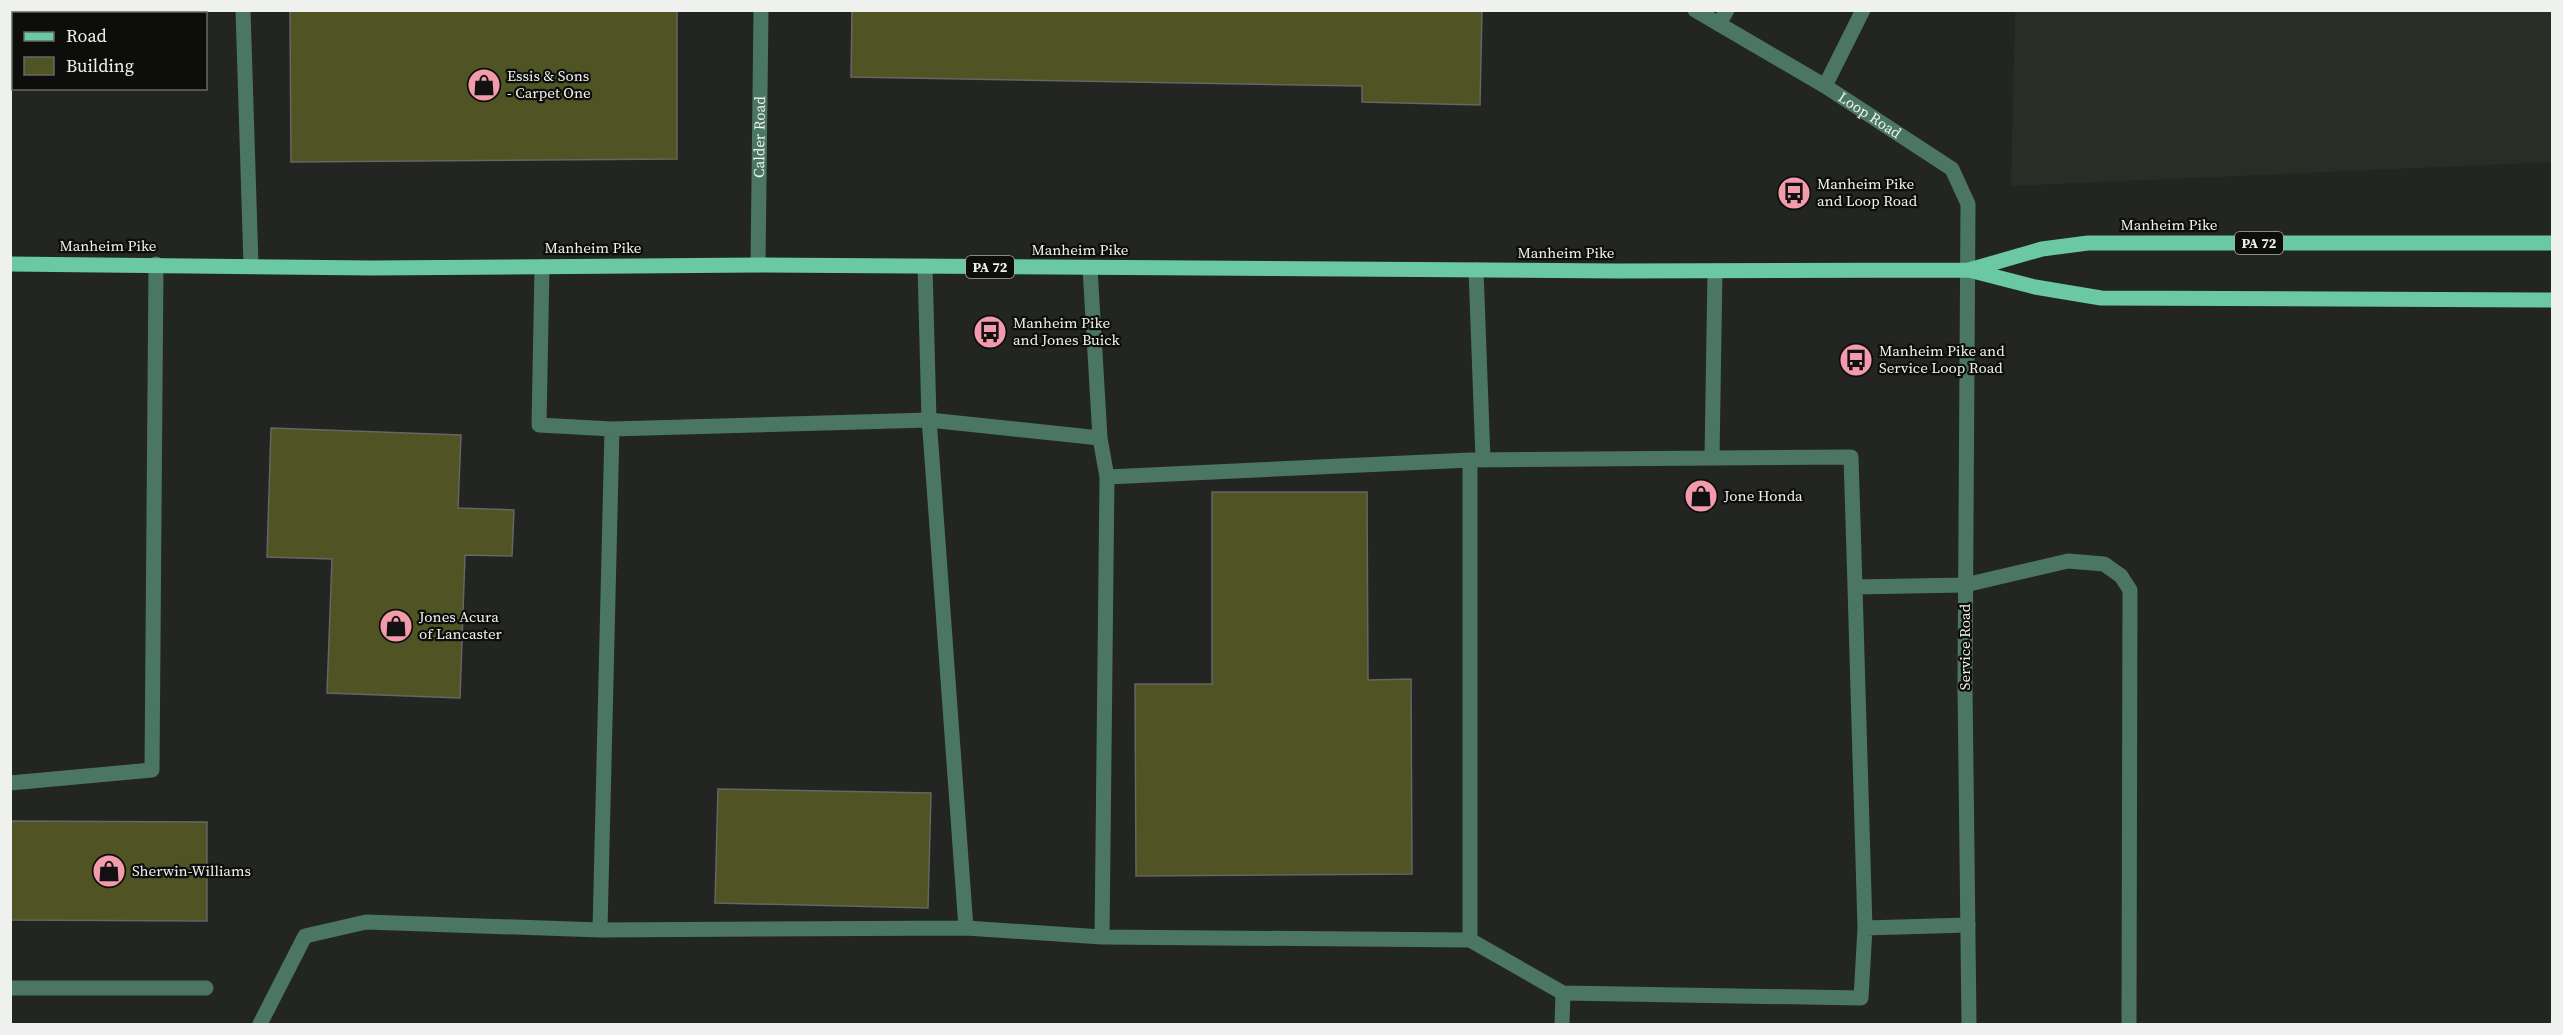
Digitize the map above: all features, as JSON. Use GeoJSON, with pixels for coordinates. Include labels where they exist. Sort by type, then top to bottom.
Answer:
{"type":"FeatureCollection","features":[{"type":"Feature","properties":{"kind":"main road","name":"Manheim Pike"},"geometry":{"type":"LineString","coordinates":[[1969,270],[2042,249],[2088,243],[2553,243]]}},
{"type":"Feature","properties":{"kind":"main road","name":"Manheim Pike"},"geometry":{"type":"LineString","coordinates":[[10,264],[372,268],[758,265],[1714,271],[1969,270],[2035,287],[2101,298],[2553,300]]}},
{"type":"Feature","properties":{"kind":"street"},"geometry":{"type":"LineString","coordinates":[[243,10],[251,265]]}},
{"type":"Feature","properties":{"kind":"street","name":"Calder Road"},"geometry":{"type":"LineString","coordinates":[[758,265],[761,10]]}},
{"type":"Feature","properties":{"kind":"street","name":"Loop Road"},"geometry":{"type":"LineString","coordinates":[[1695,10],[1723,17],[1952,169],[1968,204],[1969,270]]}},
{"type":"Feature","properties":{"kind":"street"},"geometry":{"type":"LineString","coordinates":[[1825,86],[1863,10]]}},
{"type":"Feature","properties":{"kind":"street"},"geometry":{"type":"LineString","coordinates":[[10,783],[152,770],[156,264]]}},
{"type":"Feature","properties":{"kind":"street"},"geometry":{"type":"LineString","coordinates":[[925,266],[929,420],[966,928]]}},
{"type":"Feature","properties":{"kind":"street"},"geometry":{"type":"LineString","coordinates":[[542,267],[539,425],[612,429],[929,420],[1100,438]]}},
{"type":"Feature","properties":{"kind":"street"},"geometry":{"type":"LineString","coordinates":[[1090,268],[1100,438],[1107,477],[1102,937]]}},
{"type":"Feature","properties":{"kind":"street"},"geometry":{"type":"LineString","coordinates":[[1470,940],[1476,270]]}},
{"type":"Feature","properties":{"kind":"street","name":"Service Road"},"geometry":{"type":"LineString","coordinates":[[1969,270],[1965,585],[1969,1024]]}},
{"type":"Feature","properties":{"kind":"street"},"geometry":{"type":"LineString","coordinates":[[1712,458],[1714,271]]}},
{"type":"Feature","properties":{"kind":"street"},"geometry":{"type":"LineString","coordinates":[[600,930],[612,429]]}},
{"type":"Feature","properties":{"kind":"street"},"geometry":{"type":"LineString","coordinates":[[260,1024],[305,936],[366,922],[600,930],[966,928],[1102,937],[1470,940],[1563,993],[1861,998],[1865,928],[1851,457],[1476,459],[1107,477]]}},
{"type":"Feature","properties":{"kind":"street"},"geometry":{"type":"LineString","coordinates":[[1855,587],[1965,585],[2068,561],[2104,564],[2121,576],[2130,590],[2129,1024]]}},
{"type":"Feature","properties":{"kind":"street"},"geometry":{"type":"LineString","coordinates":[[1865,928],[1968,925]]}},
{"type":"Feature","properties":{"kind":"street"},"geometry":{"type":"LineString","coordinates":[[10,988],[206,988]]}},
{"type":"Feature","properties":{"kind":"street"},"geometry":{"type":"LineString","coordinates":[[1562,1024],[1563,993]]}},
{"type":"Feature","properties":{"kind":"shaded area"},"geometry":{"type":"Polygon","coordinates":[[[2015,11],[2552,11],[2552,162],[2011,186],[2015,11]]]}},
{"type":"Feature","properties":{"kind":"building","name":"Essis & Sons - Carpet One"},"geometry":{"type":"Polygon","coordinates":[[[290,10],[677,10],[677,159],[291,162],[290,10]]]}},
{"type":"Feature","properties":{"kind":"building"},"geometry":{"type":"Polygon","coordinates":[[[852,10],[1482,10],[1480,105],[1362,102],[1362,86],[851,77],[852,10]]]}},
{"type":"Feature","properties":{"kind":"building","name":"Jones Acura of Lancaster"},"geometry":{"type":"Polygon","coordinates":[[[271,428],[461,435],[458,508],[514,510],[512,556],[465,555],[460,698],[327,693],[332,559],[267,557],[271,428]]]}},
{"type":"Feature","properties":{"kind":"building"},"geometry":{"type":"Polygon","coordinates":[[[1212,492],[1367,492],[1368,680],[1411,679],[1412,874],[1136,876],[1135,684],[1212,684],[1212,492]]]}},
{"type":"Feature","properties":{"kind":"building"},"geometry":{"type":"Polygon","coordinates":[[[718,789],[931,793],[928,908],[715,903],[718,789]]]}},
{"type":"Feature","properties":{"kind":"building","name":"Sherwin-Williams"},"geometry":{"type":"Polygon","coordinates":[[[10,821],[207,822],[207,921],[10,920],[10,821]]]}},
{"type":"Feature","properties":{"kind":"place","name":"Essis & Sons - Carpet One"},"geometry":{"type":"Point","coordinates":[484,85]}},
{"type":"Feature","properties":{"kind":"place","name":"Manheim Pike and Loop Road"},"geometry":{"type":"Point","coordinates":[1794,193]}},
{"type":"Feature","properties":{"kind":"place","name":"Manheim Pike and Jones Buick"},"geometry":{"type":"Point","coordinates":[990,332]}},
{"type":"Feature","properties":{"kind":"place","name":"Manheim Pike and Service Loop Road"},"geometry":{"type":"Point","coordinates":[1856,360]}},
{"type":"Feature","properties":{"kind":"place","name":"Jone Honda"},"geometry":{"type":"Point","coordinates":[1701,496]}},
{"type":"Feature","properties":{"kind":"place","name":"Jones Acura of Lancaster"},"geometry":{"type":"Point","coordinates":[396,626]}},
{"type":"Feature","properties":{"kind":"place","name":"Sherwin-Williams"},"geometry":{"type":"Point","coordinates":[109,871]}}]}
